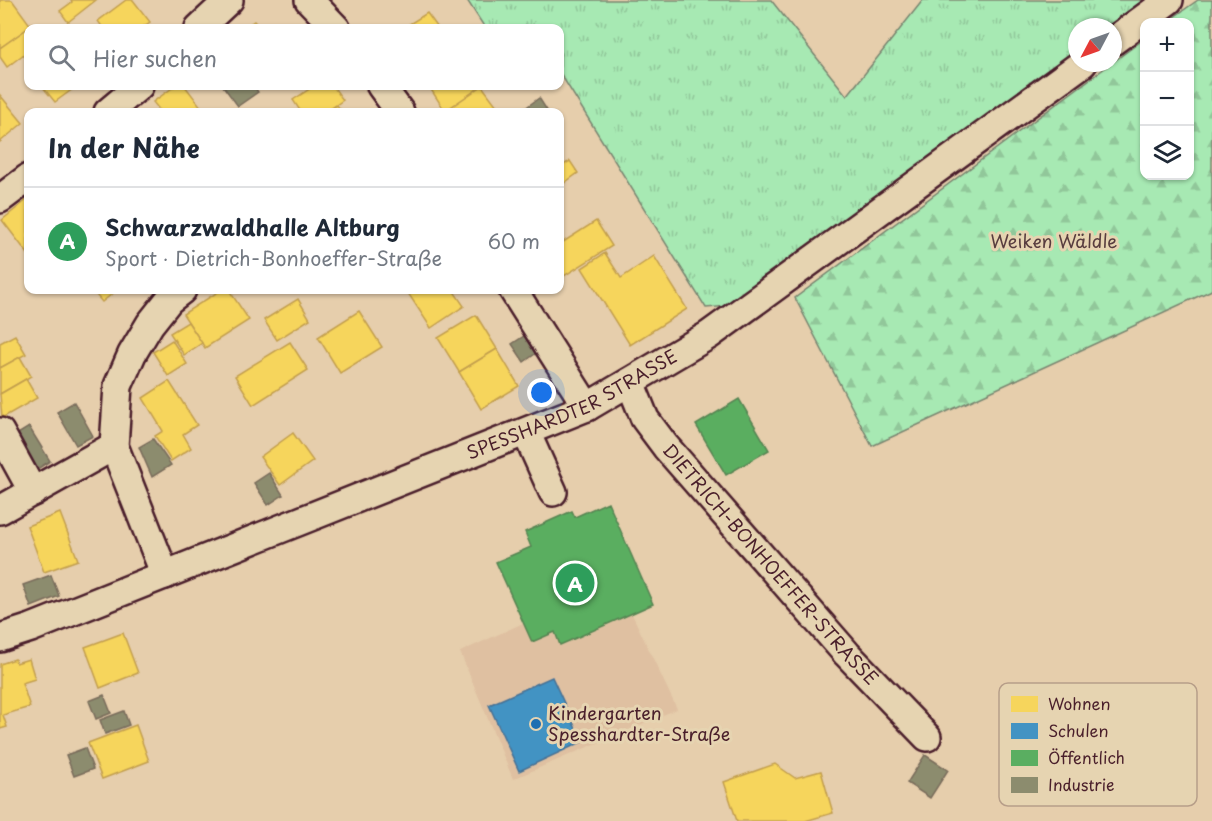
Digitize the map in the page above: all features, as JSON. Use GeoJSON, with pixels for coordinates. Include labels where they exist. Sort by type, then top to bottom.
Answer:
{"type":"FeatureCollection","features":[{"type":"Feature","properties":{"kind":"street"},"geometry":{"type":"LineString","coordinates":[[203,24],[229,0]]}},
{"type":"Feature","properties":{"kind":"street"},"geometry":{"type":"LineString","coordinates":[[309,0],[332,24]]}},
{"type":"Feature","properties":{"kind":"street"},"geometry":{"type":"LineString","coordinates":[[1122,34],[1169,0]]}},
{"type":"Feature","properties":{"kind":"street","name":"SPESSHARDTER STRASSE"},"geometry":{"type":"LineString","coordinates":[[0,638],[31,628],[587,407],[709,334],[1071,72]]}},
{"type":"Feature","properties":{"kind":"street"},"geometry":{"type":"LineString","coordinates":[[113,108],[135,90]]}},
{"type":"Feature","properties":{"kind":"street"},"geometry":{"type":"LineString","coordinates":[[384,90],[397,108]]}},
{"type":"Feature","properties":{"kind":"street"},"geometry":{"type":"LineString","coordinates":[[0,199],[24,181]]}},
{"type":"Feature","properties":{"kind":"street"},"geometry":{"type":"LineString","coordinates":[[165,575],[114,446],[118,386],[132,354],[150,324],[169,300],[177,294]]}},
{"type":"Feature","properties":{"kind":"street"},"geometry":{"type":"LineString","coordinates":[[516,294],[587,407]]}},
{"type":"Feature","properties":{"kind":"street","name":"DIETRICH-BONHOEFFER-STRASSE"},"geometry":{"type":"LineString","coordinates":[[630,382],[645,418],[666,447],[847,654],[927,737]]}},
{"type":"Feature","properties":{"kind":"street"},"geometry":{"type":"LineString","coordinates":[[0,432],[33,492]]}},
{"type":"Feature","properties":{"kind":"street"},"geometry":{"type":"LineString","coordinates":[[526,432],[553,492]]}},
{"type":"Feature","properties":{"kind":"street"},"geometry":{"type":"LineString","coordinates":[[0,510],[114,446]]}},
{"type":"Feature","properties":{"kind":"shaded area"},"geometry":{"type":"Polygon","coordinates":[[[632,614],[677,709],[513,779],[460,652],[523,623],[532,642],[555,632],[561,645],[632,614]]]}},
{"type":"Feature","properties":{"kind":"green space"},"geometry":{"type":"Polygon","coordinates":[[[467,0],[771,0],[847,96],[923,0],[1144,0],[1120,18],[1068,18],[1068,58],[741,305],[706,308],[564,79],[564,24],[482,24],[467,0]]]}},
{"type":"Feature","properties":{"kind":"green space","name":"Weiken Wäldle"},"geometry":{"type":"Polygon","coordinates":[[[1198,0],[1212,0],[1212,290],[872,446],[795,298],[1100,72],[1122,72],[1122,55],[1140,42],[1140,180],[1194,180],[1194,18],[1173,18],[1198,0]]]}},
{"type":"Feature","properties":{"kind":"building: Wohnen"},"geometry":{"type":"Polygon","coordinates":[[[0,0],[12,0],[30,24],[24,24],[24,31],[0,48],[0,0]]]}},
{"type":"Feature","properties":{"kind":"building: Wohnen"},"geometry":{"type":"Polygon","coordinates":[[[71,0],[96,0],[68,22],[60,11],[72,2],[71,0]]]}},
{"type":"Feature","properties":{"kind":"building: Wohnen"},"geometry":{"type":"Polygon","coordinates":[[[126,0],[133,0],[150,22],[147,24],[100,24],[98,21],[126,0]]]}},
{"type":"Feature","properties":{"kind":"building: Wohnen"},"geometry":{"type":"Polygon","coordinates":[[[427,13],[435,24],[409,24],[427,13]]]}},
{"type":"Feature","properties":{"kind":"building: Wohnen"},"geometry":{"type":"Polygon","coordinates":[[[24,31],[24,54],[7,67],[0,57],[0,48],[24,31]]]}},
{"type":"Feature","properties":{"kind":"building: Wohnen"},"geometry":{"type":"Polygon","coordinates":[[[45,90],[72,90],[55,102],[45,90]]]}},
{"type":"Feature","properties":{"kind":"building: Wohnen"},"geometry":{"type":"Polygon","coordinates":[[[170,90],[188,90],[202,108],[158,108],[153,102],[170,90]]]}},
{"type":"Feature","properties":{"kind":"building: Wohnen"},"geometry":{"type":"Polygon","coordinates":[[[308,90],[336,90],[343,100],[332,108],[298,108],[293,100],[308,90]]]}},
{"type":"Feature","properties":{"kind":"building: Wohnen"},"geometry":{"type":"Polygon","coordinates":[[[431,90],[476,90],[449,108],[443,108],[431,90]]]}},
{"type":"Feature","properties":{"kind":"building: Wohnen"},"geometry":{"type":"Polygon","coordinates":[[[476,90],[485,90],[498,108],[449,108],[476,90]]]}},
{"type":"Feature","properties":{"kind":"building: Wohnen"},"geometry":{"type":"Polygon","coordinates":[[[0,95],[23,123],[0,142],[0,95]]]}},
{"type":"Feature","properties":{"kind":"building: Wohnen"},"geometry":{"type":"Polygon","coordinates":[[[570,161],[578,173],[564,183],[564,165],[570,161]]]}},
{"type":"Feature","properties":{"kind":"building: Wohnen"},"geometry":{"type":"Polygon","coordinates":[[[24,202],[24,249],[2,220],[24,202]]]}},
{"type":"Feature","properties":{"kind":"building: Wohnen"},"geometry":{"type":"Polygon","coordinates":[[[596,221],[612,246],[564,276],[564,241],[596,221]]]}},
{"type":"Feature","properties":{"kind":"building: Wohnen"},"geometry":{"type":"Polygon","coordinates":[[[605,253],[621,278],[654,256],[687,309],[630,345],[582,268],[605,253]]]}},
{"type":"Feature","properties":{"kind":"building: Wohnen"},"geometry":{"type":"Polygon","coordinates":[[[95,294],[112,294],[102,302],[95,294]]]}},
{"type":"Feature","properties":{"kind":"building: Wohnen"},"geometry":{"type":"Polygon","coordinates":[[[215,294],[232,294],[249,320],[205,348],[183,314],[215,294]]]}},
{"type":"Feature","properties":{"kind":"building: Wohnen"},"geometry":{"type":"Polygon","coordinates":[[[409,294],[456,294],[464,306],[431,328],[409,294]]]}},
{"type":"Feature","properties":{"kind":"building: Wohnen"},"geometry":{"type":"Polygon","coordinates":[[[298,299],[310,319],[277,340],[264,320],[298,299]]]}},
{"type":"Feature","properties":{"kind":"building: Wohnen"},"geometry":{"type":"Polygon","coordinates":[[[359,311],[382,347],[340,373],[318,337],[359,311]]]}},
{"type":"Feature","properties":{"kind":"building: Wohnen"},"geometry":{"type":"Polygon","coordinates":[[[476,315],[497,349],[459,372],[438,338],[476,315]]]}},
{"type":"Feature","properties":{"kind":"building: Wohnen"},"geometry":{"type":"Polygon","coordinates":[[[188,322],[202,343],[184,355],[170,333],[188,322]]]}},
{"type":"Feature","properties":{"kind":"building: Wohnen"},"geometry":{"type":"Polygon","coordinates":[[[15,335],[26,354],[0,368],[0,343],[15,335]]]}},
{"type":"Feature","properties":{"kind":"building: Wohnen"},"geometry":{"type":"Polygon","coordinates":[[[172,340],[187,364],[168,376],[153,352],[172,340]]]}},
{"type":"Feature","properties":{"kind":"building: Wohnen"},"geometry":{"type":"Polygon","coordinates":[[[290,342],[308,370],[253,405],[235,376],[290,342]]]}},
{"type":"Feature","properties":{"kind":"building: Wohnen"},"geometry":{"type":"Polygon","coordinates":[[[497,349],[519,386],[481,409],[459,372],[497,349]]]}},
{"type":"Feature","properties":{"kind":"building: Wohnen"},"geometry":{"type":"Polygon","coordinates":[[[20,357],[31,376],[0,394],[0,368],[20,357]]]}},
{"type":"Feature","properties":{"kind":"building: Wohnen"},"geometry":{"type":"Polygon","coordinates":[[[26,379],[37,398],[2,418],[0,394],[26,379]]]}},
{"type":"Feature","properties":{"kind":"building: Wohnen"},"geometry":{"type":"Polygon","coordinates":[[[169,381],[197,425],[183,434],[191,448],[171,461],[155,436],[163,431],[143,398],[169,381]]]}},
{"type":"Feature","properties":{"kind":"building: Wohnen"},"geometry":{"type":"Polygon","coordinates":[[[293,433],[313,461],[280,485],[260,457],[293,433]]]}},
{"type":"Feature","properties":{"kind":"building: Wohnen"},"geometry":{"type":"Polygon","coordinates":[[[60,513],[78,560],[44,572],[27,526],[60,513]]]}},
{"type":"Feature","properties":{"kind":"building: Wohnen"},"geometry":{"type":"Polygon","coordinates":[[[123,633],[138,673],[100,688],[85,647],[123,633]]]}},
{"type":"Feature","properties":{"kind":"building: Wohnen"},"geometry":{"type":"Polygon","coordinates":[[[15,659],[16,663],[29,659],[35,679],[22,683],[30,707],[3,715],[7,727],[0,729],[0,664],[15,659]]]}},
{"type":"Feature","properties":{"kind":"building: Wohnen"},"geometry":{"type":"Polygon","coordinates":[[[136,725],[149,761],[102,779],[88,743],[136,725]]]}},
{"type":"Feature","properties":{"kind":"building: Wohnen"},"geometry":{"type":"Polygon","coordinates":[[[775,764],[795,778],[821,771],[833,813],[805,821],[737,821],[724,782],[775,764]]]}},
{"type":"Feature","properties":{"kind":"building: Schulen","name":"Kindergarten Spesshardter-Straße"},"geometry":{"type":"Polygon","coordinates":[[[552,677],[582,742],[519,771],[489,705],[552,677]]]}},
{"type":"Feature","properties":{"kind":"building: Öffentlich"},"geometry":{"type":"Polygon","coordinates":[[[739,399],[769,450],[726,475],[696,425],[739,399]]]}},
{"type":"Feature","properties":{"kind":"building: Öffentlich"},"geometry":{"type":"Polygon","coordinates":[[[608,502],[653,604],[560,645],[555,632],[532,642],[496,562],[531,547],[525,532],[572,511],[575,517],[608,502]]]}},
{"type":"Feature","properties":{"kind":"building: Industrie"},"geometry":{"type":"Polygon","coordinates":[[[226,90],[257,90],[258,92],[238,106],[226,90]]]}},
{"type":"Feature","properties":{"kind":"building: Industrie"},"geometry":{"type":"Polygon","coordinates":[[[539,98],[545,108],[525,108],[539,98]]]}},
{"type":"Feature","properties":{"kind":"building: Industrie"},"geometry":{"type":"Polygon","coordinates":[[[527,334],[539,351],[524,362],[512,344],[527,334]]]}},
{"type":"Feature","properties":{"kind":"building: Industrie"},"geometry":{"type":"Polygon","coordinates":[[[74,402],[93,436],[76,445],[57,412],[74,402]]]}},
{"type":"Feature","properties":{"kind":"building: Industrie"},"geometry":{"type":"Polygon","coordinates":[[[29,427],[50,461],[34,471],[13,437],[29,427]]]}},
{"type":"Feature","properties":{"kind":"building: Industrie"},"geometry":{"type":"Polygon","coordinates":[[[153,439],[171,465],[152,477],[139,447],[153,439]]]}},
{"type":"Feature","properties":{"kind":"building: Industrie"},"geometry":{"type":"Polygon","coordinates":[[[269,473],[283,495],[268,505],[254,483],[269,473]]]}},
{"type":"Feature","properties":{"kind":"building: Industrie"},"geometry":{"type":"Polygon","coordinates":[[[51,575],[59,596],[31,607],[23,585],[51,575]]]}},
{"type":"Feature","properties":{"kind":"building: Industrie"},"geometry":{"type":"Polygon","coordinates":[[[104,695],[111,713],[96,719],[89,701],[104,695]]]}},
{"type":"Feature","properties":{"kind":"building: Industrie"},"geometry":{"type":"Polygon","coordinates":[[[124,711],[129,725],[105,734],[100,720],[124,711]]]}},
{"type":"Feature","properties":{"kind":"building: Industrie"},"geometry":{"type":"Polygon","coordinates":[[[85,748],[93,769],[74,776],[66,755],[85,748]]]}},
{"type":"Feature","properties":{"kind":"building: Industrie"},"geometry":{"type":"Polygon","coordinates":[[[925,755],[948,770],[930,798],[907,783],[925,755]]]}},
{"type":"Feature","properties":{"kind":"place","name":"Schwarzwaldhalle Altburg"},"geometry":{"type":"Point","coordinates":[575,583]}},
{"type":"Feature","properties":{"kind":"place","name":"Kindergarten Spesshardter-Straße"},"geometry":{"type":"Point","coordinates":[536,724]}}]}
